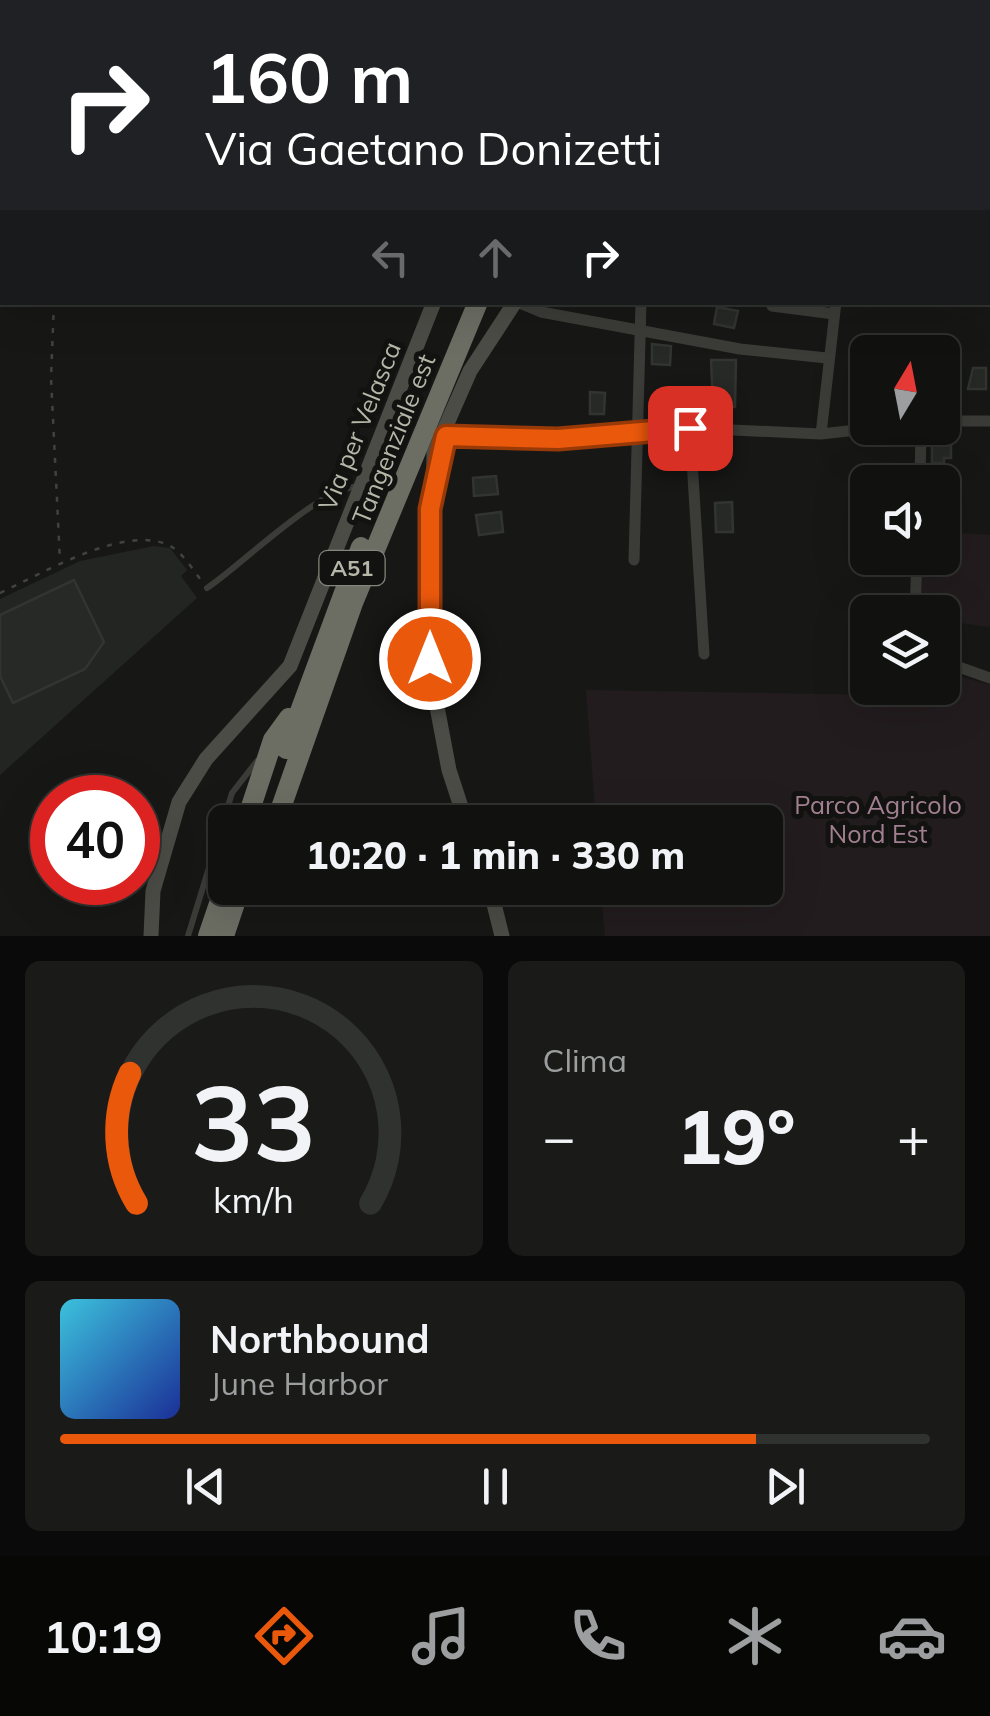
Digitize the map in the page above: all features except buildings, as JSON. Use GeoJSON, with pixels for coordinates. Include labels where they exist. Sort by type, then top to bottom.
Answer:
{"type":"FeatureCollection","features":[{"type":"Feature","properties":{"kind":"highway","name":"Tangenziale est"},"geometry":{"type":"LineString","coordinates":[[268,805],[302,700],[462,305]]}},
{"type":"Feature","properties":{"kind":"highway","name":"Tangenziale est"},"geometry":{"type":"LineString","coordinates":[[282,805],[353,603],[477,305]]}},
{"type":"Feature","properties":{"kind":"highway"},"geometry":{"type":"LineString","coordinates":[[252,805],[274,740],[302,700]]}},
{"type":"Feature","properties":{"kind":"highway"},"geometry":{"type":"LineString","coordinates":[[208,936],[219,905]]}},
{"type":"Feature","properties":{"kind":"highway"},"geometry":{"type":"LineString","coordinates":[[224,936],[234,905]]}},
{"type":"Feature","properties":{"kind":"highway"},"geometry":{"type":"LineString","coordinates":[[238,936],[248,905]]}},
{"type":"Feature","properties":{"kind":"street","name":"Via per Velasca"},"geometry":{"type":"LineString","coordinates":[[152,936],[153,891],[179,802],[214,750],[290,666],[433,305]]}},
{"type":"Feature","properties":{"kind":"street"},"geometry":{"type":"LineString","coordinates":[[460,805],[449,770],[431,675],[432,489],[456,400],[514,305]]}},
{"type":"Feature","properties":{"kind":"street"},"geometry":{"type":"LineString","coordinates":[[524,305],[542,312],[740,350],[826,358]]}},
{"type":"Feature","properties":{"kind":"street"},"geometry":{"type":"LineString","coordinates":[[634,560],[642,305]]}},
{"type":"Feature","properties":{"kind":"street"},"geometry":{"type":"LineString","coordinates":[[772,306],[835,308],[826,358],[822,434]]}},
{"type":"Feature","properties":{"kind":"street"},"geometry":{"type":"LineString","coordinates":[[960,420],[990,420]]}},
{"type":"Feature","properties":{"kind":"street"},"geometry":{"type":"LineString","coordinates":[[447,436],[558,439],[690,428],[822,434],[850,431]]}},
{"type":"Feature","properties":{"kind":"street"},"geometry":{"type":"LineString","coordinates":[[690,428],[704,654]]}},
{"type":"Feature","properties":{"kind":"street"},"geometry":{"type":"LineString","coordinates":[[960,667],[990,678]]}},
{"type":"Feature","properties":{"kind":"street"},"geometry":{"type":"LineString","coordinates":[[494,905],[502,936]]}},
{"type":"Feature","properties":{"kind":"lane"},"geometry":{"type":"LineString","coordinates":[[207,588],[242,565],[322,498],[352,485],[362,487]]}},
{"type":"Feature","properties":{"kind":"lane"},"geometry":{"type":"LineString","coordinates":[[188,936],[232,792],[274,740]]}},
{"type":"Feature","properties":{"kind":"path"},"geometry":{"type":"LineString","coordinates":[[54,305],[51,378],[60,561]]}},
{"type":"Feature","properties":{"kind":"path"},"geometry":{"type":"LineString","coordinates":[[0,593],[60,561],[110,546],[156,540],[174,548],[207,588]]}},
{"type":"Feature","properties":{"kind":"shaded area"},"geometry":{"type":"Polygon","coordinates":[[[154,546],[170,548],[187,570],[181,576],[197,598],[0,775],[0,599],[80,561],[154,546]]]}},
{"type":"Feature","properties":{"kind":"green space"},"geometry":{"type":"Polygon","coordinates":[[[960,533],[990,535],[990,627],[960,623],[960,595],[918,595],[919,575],[960,575],[960,533]]]}},
{"type":"Feature","properties":{"kind":"green space","name":"Parco Agricolo Nord Est"},"geometry":{"type":"Polygon","coordinates":[[[960,676],[990,685],[990,936],[605,936],[602,905],[783,905],[783,805],[595,805],[586,690],[850,695],[850,705],[960,705],[960,676]]]}},
{"type":"Feature","properties":{"kind":"route"},"geometry":{"type":"LineString","coordinates":[[430,659],[430,509],[446,436],[558,439],[690,428]]}}]}
